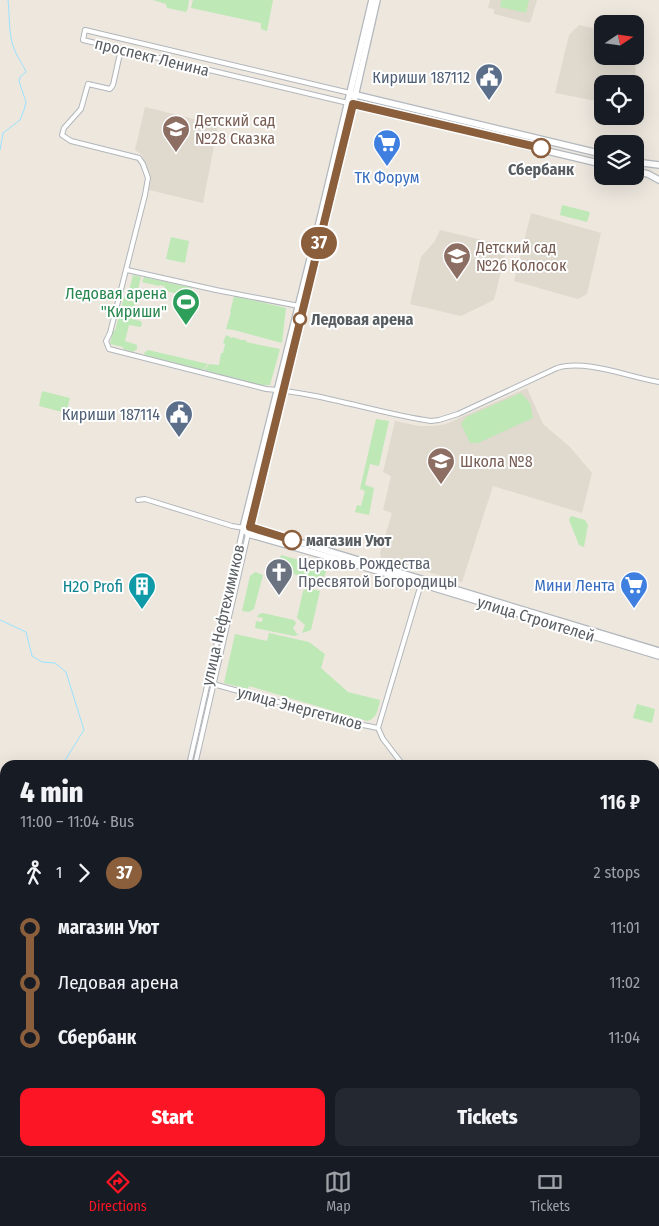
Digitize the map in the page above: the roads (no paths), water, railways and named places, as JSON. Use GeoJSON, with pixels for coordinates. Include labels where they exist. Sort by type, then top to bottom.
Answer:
{"type":"FeatureCollection","features":[{"type":"Feature","properties":{"kind":"street"},"geometry":{"type":"LineString","coordinates":[[280,390],[351,104],[372,0]]}},
{"type":"Feature","properties":{"kind":"street"},"geometry":{"type":"LineString","coordinates":[[353,94],[377,0]]}},
{"type":"Feature","properties":{"kind":"street","name":"проспект Ленина"},"geometry":{"type":"LineString","coordinates":[[594,152],[85,30],[83,40],[594,162]]}},
{"type":"Feature","properties":{"kind":"street"},"geometry":{"type":"LineString","coordinates":[[121,49],[113,85],[110,89],[88,84],[81,109],[67,124],[62,135],[71,141],[136,157],[143,164],[148,178],[127,270],[106,341],[109,349],[266,390],[280,390],[432,421],[458,414],[557,368],[569,365],[583,365],[659,382]]}},
{"type":"Feature","properties":{"kind":"street","name":"улица Нефтехимиков"},"geometry":{"type":"LineString","coordinates":[[191,760],[299,306],[351,104]]}},
{"type":"Feature","properties":{"kind":"street"},"geometry":{"type":"LineString","coordinates":[[644,163],[659,164]]}},
{"type":"Feature","properties":{"kind":"street"},"geometry":{"type":"LineString","coordinates":[[644,173],[659,180]]}},
{"type":"Feature","properties":{"kind":"street"},"geometry":{"type":"LineString","coordinates":[[127,270],[299,306]]}},
{"type":"Feature","properties":{"kind":"street","name":"улица Строителей"},"geometry":{"type":"LineString","coordinates":[[138,500],[145,499],[246,528],[659,656]]}},
{"type":"Feature","properties":{"kind":"street"},"geometry":{"type":"LineString","coordinates":[[196,760],[248,534],[246,528]]}},
{"type":"Feature","properties":{"kind":"street","name":"улица Строителей"},"geometry":{"type":"LineString","coordinates":[[248,534],[659,651]]}},
{"type":"Feature","properties":{"kind":"street"},"geometry":{"type":"LineString","coordinates":[[378,728],[421,582]]}},
{"type":"Feature","properties":{"kind":"street","name":"улица Энергетиков"},"geometry":{"type":"LineString","coordinates":[[208,683],[378,728],[383,739],[399,760]]}},
{"type":"Feature","properties":{"kind":"waterway"},"geometry":{"type":"LineString","coordinates":[[0,150],[3,133],[20,120],[26,102],[19,81],[20,77],[26,72],[13,45],[10,32],[8,0]]}},
{"type":"Feature","properties":{"kind":"waterway"},"geometry":{"type":"LineString","coordinates":[[0,620],[26,632],[32,656],[42,662],[55,663],[66,672],[84,730],[65,760]]}},
{"type":"Feature","properties":{"kind":"place","name":"Кириши 187112"},"geometry":{"type":"Point","coordinates":[489,101]}},
{"type":"Feature","properties":{"kind":"place","name":"Сбербанк"},"geometry":{"type":"Point","coordinates":[541,148]}},
{"type":"Feature","properties":{"kind":"place","name":"Детский сад №28 Сказка"},"geometry":{"type":"Point","coordinates":[176,153]}},
{"type":"Feature","properties":{"kind":"place","name":"ТК Форум"},"geometry":{"type":"Point","coordinates":[387,167]}},
{"type":"Feature","properties":{"kind":"place","name":"Детский сад №26 Колосок"},"geometry":{"type":"Point","coordinates":[457,280]}},
{"type":"Feature","properties":{"kind":"place","name":"Ледовая арена"},"geometry":{"type":"Point","coordinates":[300,319]}},
{"type":"Feature","properties":{"kind":"place","name":"Ледовая арена \"Кириши\""},"geometry":{"type":"Point","coordinates":[186,326]}},
{"type":"Feature","properties":{"kind":"place","name":"Кириши 187114"},"geometry":{"type":"Point","coordinates":[179,438]}},
{"type":"Feature","properties":{"kind":"place","name":"Школа №8"},"geometry":{"type":"Point","coordinates":[441,485]}},
{"type":"Feature","properties":{"kind":"place","name":"магазин Уют"},"geometry":{"type":"Point","coordinates":[292,540]}},
{"type":"Feature","properties":{"kind":"place","name":"Церковь Рождества Пресвятой Богородицы"},"geometry":{"type":"Point","coordinates":[279,596]}},
{"type":"Feature","properties":{"kind":"place","name":"Мини Лента"},"geometry":{"type":"Point","coordinates":[634,609]}},
{"type":"Feature","properties":{"kind":"place","name":"H2O Profi"},"geometry":{"type":"Point","coordinates":[142,610]}}]}
